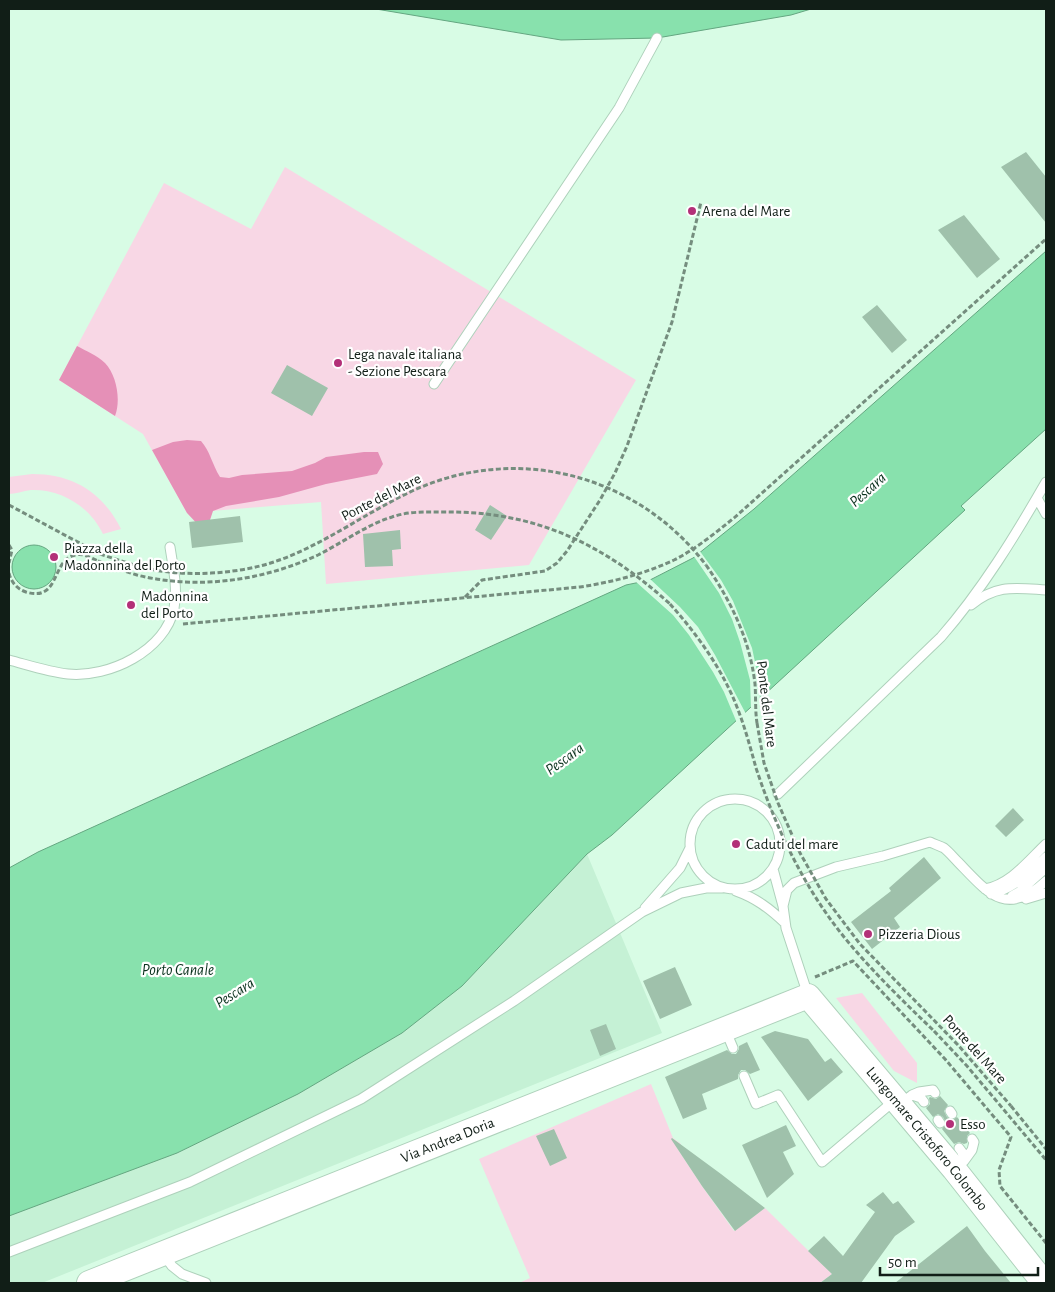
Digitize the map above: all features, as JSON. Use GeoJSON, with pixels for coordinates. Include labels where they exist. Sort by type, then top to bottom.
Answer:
{"type":"FeatureCollection","features":[{"type":"Feature","properties":{"kind":"street","name":"Via Andrea Doria"},"geometry":{"type":"LineString","coordinates":[[88,1283],[729,1038],[806,989]]}},
{"type":"Feature","properties":{"kind":"street","name":"Lungomare Cristoforo Colombo"},"geometry":{"type":"LineString","coordinates":[[806,989],[902,1100],[959,1159],[1044,1283]]}},
{"type":"Feature","properties":{"kind":"lane"},"geometry":{"type":"LineString","coordinates":[[434,384],[619,108],[657,38]]}},
{"type":"Feature","properties":{"kind":"lane"},"geometry":{"type":"LineString","coordinates":[[778,794],[941,638],[963,612],[1046,482]]}},
{"type":"Feature","properties":{"kind":"lane"},"geometry":{"type":"LineString","coordinates":[[1037,498],[1046,514]]}},
{"type":"Feature","properties":{"kind":"lane"},"geometry":{"type":"LineString","coordinates":[[9,660],[69,674],[90,673],[111,668],[137,656],[158,639],[169,624],[175,597],[170,547]]}},
{"type":"Feature","properties":{"kind":"lane"},"geometry":{"type":"LineString","coordinates":[[963,612],[993,591],[1019,589],[1046,590]]}},
{"type":"Feature","properties":{"kind":"lane"},"geometry":{"type":"LineString","coordinates":[[722,888],[710,882],[700,873],[693,861],[690,848],[691,833],[697,820],[707,809],[720,802],[734,799],[749,801],[762,808],[769,815],[778,832],[780,851],[772,869],[765,878],[756,884],[734,890]]}},
{"type":"Feature","properties":{"kind":"lane"},"geometry":{"type":"LineString","coordinates":[[783,906],[787,890],[794,883],[836,867],[930,842],[945,849],[988,891],[1009,899],[1036,897],[1046,893]]}},
{"type":"Feature","properties":{"kind":"lane"},"geometry":{"type":"LineString","coordinates":[[988,891],[1005,882],[1046,844]]}},
{"type":"Feature","properties":{"kind":"lane"},"geometry":{"type":"LineString","coordinates":[[642,912],[680,868],[690,848]]}},
{"type":"Feature","properties":{"kind":"lane"},"geometry":{"type":"LineString","coordinates":[[988,891],[1004,891],[1014,885],[1046,857]]}},
{"type":"Feature","properties":{"kind":"lane"},"geometry":{"type":"LineString","coordinates":[[1009,899],[1046,868]]}},
{"type":"Feature","properties":{"kind":"lane"},"geometry":{"type":"LineString","coordinates":[[772,869],[783,906],[785,924],[806,989]]}},
{"type":"Feature","properties":{"kind":"lane"},"geometry":{"type":"LineString","coordinates":[[1009,899],[1031,893],[1046,880]]}},
{"type":"Feature","properties":{"kind":"lane"},"geometry":{"type":"LineString","coordinates":[[9,1252],[190,1182],[361,1099],[514,1001],[642,912],[681,893],[706,888],[734,890],[751,896],[766,905],[785,924]]}},
{"type":"Feature","properties":{"kind":"lane"},"geometry":{"type":"LineString","coordinates":[[744,1076],[756,1104],[778,1095],[822,1162],[902,1100],[919,1092],[933,1090],[936,1093]]}},
{"type":"Feature","properties":{"kind":"lane"},"geometry":{"type":"LineString","coordinates":[[902,1100],[921,1098],[924,1102]]}},
{"type":"Feature","properties":{"kind":"lane"},"geometry":{"type":"LineString","coordinates":[[959,1159],[972,1150],[974,1142],[972,1139]]}},
{"type":"Feature","properties":{"kind":"lane"},"geometry":{"type":"LineString","coordinates":[[163,1253],[172,1266],[182,1274],[206,1283]]}},
{"type":"Feature","properties":{"kind":"path"},"geometry":{"type":"LineString","coordinates":[[465,598],[482,580],[545,571],[557,563],[600,500],[627,446],[672,322],[701,202]]}},
{"type":"Feature","properties":{"kind":"path"},"geometry":{"type":"LineString","coordinates":[[175,597],[182,599],[183,625],[605,583],[630,577],[675,560],[706,540],[734,518],[1046,239]]}},
{"type":"Feature","properties":{"kind":"path","name":"Ponte del Mare"},"geometry":{"type":"LineString","coordinates":[[9,505],[100,554],[138,566],[166,572],[218,572],[259,566],[298,552],[409,492],[445,479],[480,472],[530,469],[571,475],[602,484],[643,505],[675,529],[696,552],[719,584],[736,616],[746,643],[753,673],[757,733],[764,763],[788,825],[810,873],[843,923],[860,944],[958,1044],[1046,1149]]}},
{"type":"Feature","properties":{"kind":"path","name":"Ponte del Mare"},"geometry":{"type":"LineString","coordinates":[[9,573],[18,588],[36,593],[52,585],[57,578],[59,568],[65,560],[72,556],[83,554],[136,574],[160,580],[187,582],[233,580],[262,575],[290,567],[393,516],[429,512],[478,513],[516,519],[558,531],[595,548],[617,561],[644,581],[670,604],[708,651],[735,702],[766,798],[790,853],[812,892],[849,943],[967,1066],[1046,1160]]}},
{"type":"Feature","properties":{"kind":"path"},"geometry":{"type":"LineString","coordinates":[[9,546],[12,550],[9,563]]}},
{"type":"Feature","properties":{"kind":"path"},"geometry":{"type":"LineString","coordinates":[[806,989],[853,961],[866,973],[945,1059],[1011,1137],[999,1170],[1000,1186],[1046,1242]]}},
{"type":"Feature","properties":{"kind":"shaded area","name":"Lega navale italiana - Sezione Pescara"},"geometry":{"type":"Polygon","coordinates":[[[285,167],[636,380],[529,565],[326,584],[321,502],[187,513],[143,434],[59,380],[164,183],[251,229],[285,167]]]}},
{"type":"Feature","properties":{"kind":"shaded area"},"geometry":{"type":"Polygon","coordinates":[[[77,346],[95,355],[109,368],[115,381],[118,396],[115,416],[59,380],[77,346]]]}},
{"type":"Feature","properties":{"kind":"shaded area"},"geometry":{"type":"Polygon","coordinates":[[[201,441],[207,449],[220,477],[229,478],[242,475],[292,471],[326,457],[364,452],[378,452],[383,464],[377,474],[326,484],[279,497],[226,506],[213,511],[207,529],[202,529],[187,513],[152,450],[173,442],[201,441]]]}},
{"type":"Feature","properties":{"kind":"shaded area"},"geometry":{"type":"Polygon","coordinates":[[[32,474],[61,478],[86,488],[105,505],[121,529],[103,534],[83,508],[64,496],[42,490],[9,494],[9,477],[32,474]]]}},
{"type":"Feature","properties":{"kind":"shaded area"},"geometry":{"type":"Polygon","coordinates":[[[587,854],[662,1033],[42,1283],[9,1283],[9,1216],[177,1153],[298,1094],[402,1033],[462,986],[587,854]]]}},
{"type":"Feature","properties":{"kind":"shaded area"},"geometry":{"type":"Polygon","coordinates":[[[862,993],[917,1063],[917,1083],[894,1071],[836,998],[862,993]]]}},
{"type":"Feature","properties":{"kind":"shaded area"},"geometry":{"type":"Polygon","coordinates":[[[651,1084],[673,1138],[681,1144],[677,1148],[734,1231],[765,1208],[832,1274],[820,1283],[519,1283],[530,1278],[479,1159],[651,1084]]]}},
{"type":"Feature","properties":{"kind":"water"},"geometry":{"type":"Polygon","coordinates":[[[376,9],[811,9],[791,15],[657,38],[561,40],[376,9]]]}},
{"type":"Feature","properties":{"kind":"water","name":"Porto Canale"},"geometry":{"type":"Polygon","coordinates":[[[1046,251],[1046,429],[961,506],[965,510],[612,835],[587,854],[462,986],[402,1033],[298,1094],[177,1153],[9,1216],[9,868],[38,852],[626,585],[650,580],[693,558],[754,509],[1046,251]]]}},
{"type":"Feature","properties":{"kind":"water"},"geometry":{"type":"Polygon","coordinates":[[[34,545],[46,549],[52,555],[56,567],[52,579],[46,585],[34,589],[22,585],[16,579],[12,567],[16,555],[22,549],[34,545]]]}},
{"type":"Feature","properties":{"kind":"pier"},"geometry":{"type":"Polygon","coordinates":[[[699,550],[721,580],[733,601],[752,648],[759,681],[760,702],[751,710],[750,680],[740,642],[732,619],[719,593],[693,555],[699,550]]]}},
{"type":"Feature","properties":{"kind":"pier"},"geometry":{"type":"Polygon","coordinates":[[[649,578],[698,627],[715,655],[746,714],[737,723],[724,692],[689,635],[673,615],[635,581],[649,578]]]}},
{"type":"Feature","properties":{"kind":"building"},"geometry":{"type":"Polygon","coordinates":[[[1026,152],[1046,177],[1046,223],[1001,167],[1026,152]]]}},
{"type":"Feature","properties":{"kind":"building"},"geometry":{"type":"Polygon","coordinates":[[[964,215],[1000,259],[977,278],[938,230],[964,215]]]}},
{"type":"Feature","properties":{"kind":"building"},"geometry":{"type":"Polygon","coordinates":[[[877,305],[907,340],[892,353],[862,317],[877,305]]]}},
{"type":"Feature","properties":{"kind":"building"},"geometry":{"type":"Polygon","coordinates":[[[287,365],[328,388],[312,416],[271,393],[287,365]]]}},
{"type":"Feature","properties":{"kind":"building"},"geometry":{"type":"Polygon","coordinates":[[[490,505],[507,516],[491,540],[475,530],[490,505]]]}},
{"type":"Feature","properties":{"kind":"building"},"geometry":{"type":"Polygon","coordinates":[[[240,516],[243,542],[192,548],[189,522],[240,516]]]}},
{"type":"Feature","properties":{"kind":"building"},"geometry":{"type":"Polygon","coordinates":[[[400,530],[401,549],[392,550],[393,566],[365,567],[363,534],[400,530]]]}},
{"type":"Feature","properties":{"kind":"building"},"geometry":{"type":"Polygon","coordinates":[[[1013,808],[1024,820],[1006,837],[995,826],[1013,808]]]}},
{"type":"Feature","properties":{"kind":"building"},"geometry":{"type":"Polygon","coordinates":[[[924,857],[941,878],[894,918],[900,927],[872,949],[851,922],[891,891],[889,888],[924,857]]]}},
{"type":"Feature","properties":{"kind":"building"},"geometry":{"type":"Polygon","coordinates":[[[675,967],[692,1005],[660,1019],[643,981],[675,967]]]}},
{"type":"Feature","properties":{"kind":"building"},"geometry":{"type":"Polygon","coordinates":[[[606,1024],[616,1049],[600,1056],[590,1030],[606,1024]]]}},
{"type":"Feature","properties":{"kind":"building"},"geometry":{"type":"Polygon","coordinates":[[[775,1031],[808,1039],[825,1062],[831,1058],[843,1072],[808,1101],[761,1037],[775,1031]]]}},
{"type":"Feature","properties":{"kind":"building"},"geometry":{"type":"Polygon","coordinates":[[[747,1042],[760,1070],[750,1074],[745,1070],[741,1070],[738,1079],[702,1094],[707,1109],[683,1119],[665,1077],[727,1050],[732,1054],[736,1054],[739,1046],[747,1042]]]}},
{"type":"Feature","properties":{"kind":"building"},"geometry":{"type":"Polygon","coordinates":[[[940,1096],[948,1105],[944,1111],[947,1117],[952,1120],[957,1117],[970,1133],[967,1136],[967,1143],[959,1142],[954,1144],[942,1129],[946,1123],[943,1117],[938,1114],[933,1117],[926,1108],[930,1104],[930,1097],[936,1099],[940,1096]]]}},
{"type":"Feature","properties":{"kind":"building"},"geometry":{"type":"Polygon","coordinates":[[[786,1125],[796,1146],[783,1152],[794,1174],[767,1198],[742,1145],[786,1125]]]}},
{"type":"Feature","properties":{"kind":"building"},"geometry":{"type":"Polygon","coordinates":[[[554,1129],[567,1158],[550,1166],[536,1136],[554,1129]]]}},
{"type":"Feature","properties":{"kind":"building"},"geometry":{"type":"Polygon","coordinates":[[[672,1138],[765,1208],[735,1231],[702,1186],[672,1138]]]}},
{"type":"Feature","properties":{"kind":"building"},"geometry":{"type":"Polygon","coordinates":[[[883,1192],[893,1204],[898,1201],[915,1222],[895,1236],[861,1283],[820,1283],[832,1274],[808,1251],[824,1236],[843,1256],[875,1212],[866,1205],[883,1192]]]}},
{"type":"Feature","properties":{"kind":"building"},"geometry":{"type":"Polygon","coordinates":[[[967,1226],[1011,1283],[895,1283],[967,1226]]]}},
{"type":"Feature","properties":{"kind":"place","name":"Arena del Mare"},"geometry":{"type":"Point","coordinates":[692,211]}},
{"type":"Feature","properties":{"kind":"place","name":"Lega navale italiana - Sezione Pescara"},"geometry":{"type":"Point","coordinates":[338,363]}},
{"type":"Feature","properties":{"kind":"place","name":"Piazza della Madonnina del Porto"},"geometry":{"type":"Point","coordinates":[54,557]}},
{"type":"Feature","properties":{"kind":"place","name":"Madonnina del Porto"},"geometry":{"type":"Point","coordinates":[131,605]}},
{"type":"Feature","properties":{"kind":"place","name":"Caduti del mare"},"geometry":{"type":"Point","coordinates":[736,844]}},
{"type":"Feature","properties":{"kind":"place","name":"Pizzeria Dious"},"geometry":{"type":"Point","coordinates":[868,934]}},
{"type":"Feature","properties":{"kind":"place","name":"Esso"},"geometry":{"type":"Point","coordinates":[950,1124]}},
{"type":"Feature","properties":{"kind":"water label","name":"Pescara"},"geometry":{"type":"Point","coordinates":[867,489]}},
{"type":"Feature","properties":{"kind":"water label","name":"Pescara"},"geometry":{"type":"Point","coordinates":[564,758]}},
{"type":"Feature","properties":{"kind":"water label","name":"Pescara"},"geometry":{"type":"Point","coordinates":[234,992]}}]}
